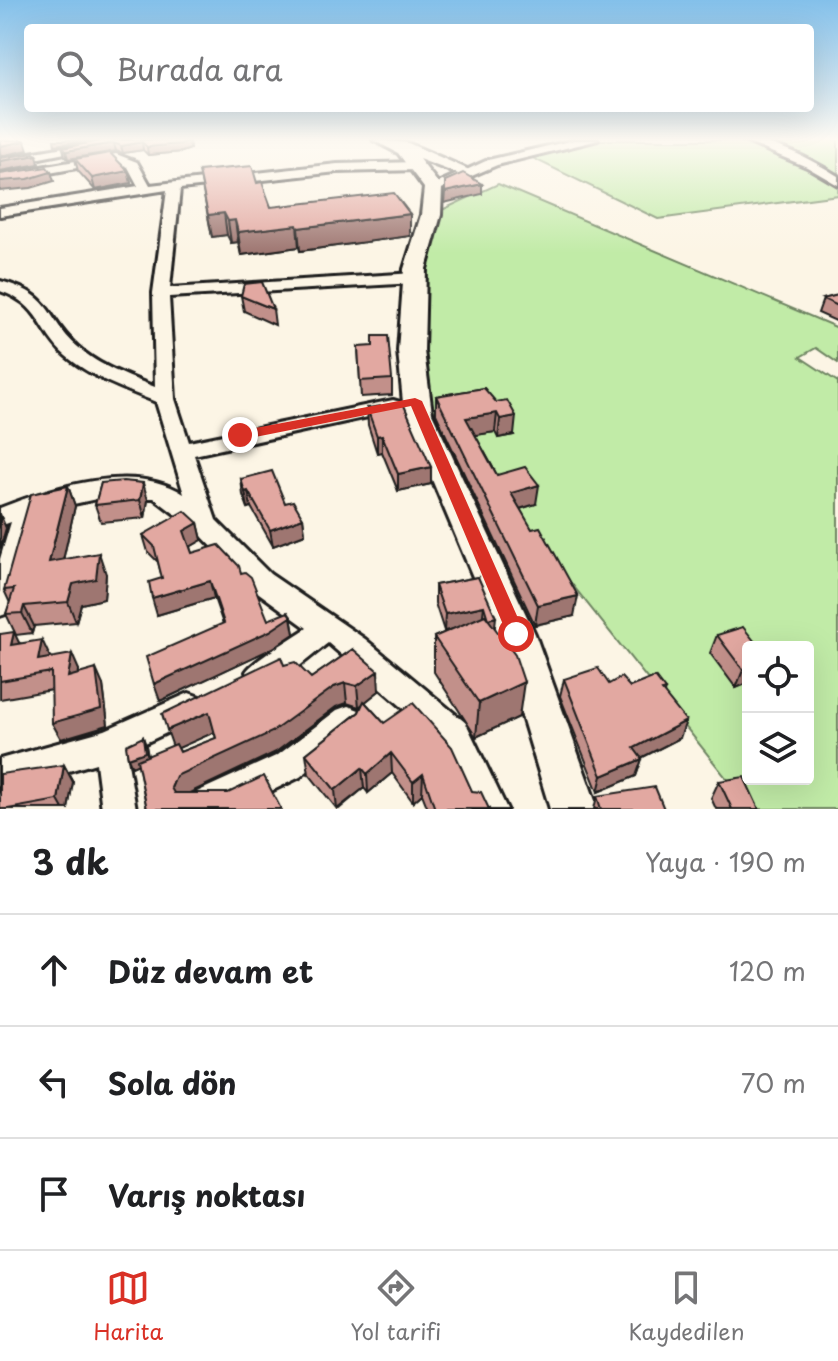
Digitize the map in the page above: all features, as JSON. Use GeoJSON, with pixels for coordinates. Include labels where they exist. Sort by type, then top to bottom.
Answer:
{"type":"FeatureCollection","features":[{"type":"Feature","properties":{"kind":"street"},"geometry":{"type":"LineString","coordinates":[[140,178],[146,189]]}},
{"type":"Feature","properties":{"kind":"street"},"geometry":{"type":"LineString","coordinates":[[0,212],[146,189],[249,178]]}},
{"type":"Feature","properties":{"kind":"street"},"geometry":{"type":"LineString","coordinates":[[415,178],[431,215],[415,278],[411,351],[415,401],[516,634],[574,809]]}},
{"type":"Feature","properties":{"kind":"street"},"geometry":{"type":"LineString","coordinates":[[174,186],[161,293],[165,399],[205,524]]}},
{"type":"Feature","properties":{"kind":"street"},"geometry":{"type":"LineString","coordinates":[[161,293],[415,278]]}},
{"type":"Feature","properties":{"kind":"street"},"geometry":{"type":"LineString","coordinates":[[0,286],[19,292],[39,306],[69,349],[92,367],[165,399]]}},
{"type":"Feature","properties":{"kind":"street"},"geometry":{"type":"LineString","coordinates":[[182,450],[415,401]]}},
{"type":"Feature","properties":{"kind":"street"},"geometry":{"type":"LineString","coordinates":[[0,517],[27,506],[109,489],[158,491],[175,499],[205,524],[261,581],[355,647],[455,733],[490,809]]}},
{"type":"Feature","properties":{"kind":"street"},"geometry":{"type":"LineString","coordinates":[[0,605],[27,506]]}},
{"type":"Feature","properties":{"kind":"street"},"geometry":{"type":"LineString","coordinates":[[235,685],[285,660],[328,627]]}},
{"type":"Feature","properties":{"kind":"street"},"geometry":{"type":"LineString","coordinates":[[0,775],[109,744],[208,698]]}},
{"type":"Feature","properties":{"kind":"street"},"geometry":{"type":"LineString","coordinates":[[198,809],[289,766],[348,720]]}},
{"type":"Feature","properties":{"kind":"street"},"geometry":{"type":"LineString","coordinates":[[109,744],[119,809]]}},
{"type":"Feature","properties":{"kind":"green space"},"geometry":{"type":"Polygon","coordinates":[[[573,178],[827,178],[838,187],[838,195],[658,219],[573,178]]]}},
{"type":"Feature","properties":{"kind":"green space"},"geometry":{"type":"Polygon","coordinates":[[[498,184],[838,328],[838,363],[816,348],[800,357],[838,382],[838,809],[751,809],[414,386],[431,215],[498,184]]]}},
{"type":"Feature","properties":{"kind":"building"},"geometry":{"type":"Polygon","coordinates":[[[0,178],[32,178],[28,179],[0,181],[0,178]]]}},
{"type":"Feature","properties":{"kind":"building"},"geometry":{"type":"Polygon","coordinates":[[[200,178],[255,178],[257,183],[262,182],[271,207],[394,193],[410,214],[238,232],[235,220],[228,221],[224,213],[208,215],[200,178]]]}},
{"type":"Feature","properties":{"kind":"building"},"geometry":{"type":"Polygon","coordinates":[[[471,178],[482,184],[445,192],[445,181],[471,178]]]}},
{"type":"Feature","properties":{"kind":"building"},"geometry":{"type":"Polygon","coordinates":[[[262,282],[273,309],[241,296],[244,284],[262,282]]]}},
{"type":"Feature","properties":{"kind":"building"},"geometry":{"type":"Polygon","coordinates":[[[838,295],[838,306],[823,299],[838,295]]]}},
{"type":"Feature","properties":{"kind":"building"},"geometry":{"type":"Polygon","coordinates":[[[373,336],[388,336],[392,379],[360,381],[358,347],[373,346],[373,336]]]}},
{"type":"Feature","properties":{"kind":"building"},"geometry":{"type":"Polygon","coordinates":[[[484,388],[496,402],[507,400],[516,416],[500,419],[497,413],[466,418],[497,475],[525,467],[539,485],[511,493],[532,529],[540,527],[578,596],[538,605],[436,396],[484,388]]]}},
{"type":"Feature","properties":{"kind":"building"},"geometry":{"type":"Polygon","coordinates":[[[403,403],[431,467],[398,474],[382,435],[377,436],[367,408],[403,403]]]}},
{"type":"Feature","properties":{"kind":"building"},"geometry":{"type":"Polygon","coordinates":[[[272,471],[285,503],[293,501],[303,518],[270,530],[248,491],[245,492],[241,479],[272,471]]]}},
{"type":"Feature","properties":{"kind":"building"},"geometry":{"type":"Polygon","coordinates":[[[101,483],[143,483],[140,500],[95,505],[101,483]]]}},
{"type":"Feature","properties":{"kind":"building"},"geometry":{"type":"Polygon","coordinates":[[[68,486],[49,562],[99,553],[96,579],[73,584],[68,602],[24,606],[22,613],[6,614],[14,589],[4,590],[31,494],[68,486]]]}},
{"type":"Feature","properties":{"kind":"building"},"geometry":{"type":"Polygon","coordinates":[[[185,511],[198,523],[184,531],[192,553],[219,545],[239,566],[241,573],[245,572],[251,577],[268,620],[288,612],[291,617],[270,631],[154,684],[146,657],[224,623],[210,581],[152,598],[149,582],[162,578],[154,546],[143,535],[185,511]]]}},
{"type":"Feature","properties":{"kind":"building"},"geometry":{"type":"Polygon","coordinates":[[[478,577],[496,617],[488,619],[484,606],[445,614],[435,585],[478,577]]]}},
{"type":"Feature","properties":{"kind":"building"},"geometry":{"type":"Polygon","coordinates":[[[485,615],[515,655],[524,682],[479,703],[434,637],[485,615]]]}},
{"type":"Feature","properties":{"kind":"building"},"geometry":{"type":"Polygon","coordinates":[[[743,627],[754,641],[742,641],[742,669],[717,635],[743,627]]]}},
{"type":"Feature","properties":{"kind":"building"},"geometry":{"type":"Polygon","coordinates":[[[14,632],[11,645],[42,640],[38,660],[72,654],[68,677],[96,669],[101,709],[52,723],[51,672],[0,681],[0,634],[14,632]]]}},
{"type":"Feature","properties":{"kind":"building"},"geometry":{"type":"Polygon","coordinates":[[[353,649],[378,671],[357,686],[345,683],[334,687],[272,732],[176,776],[171,788],[174,793],[228,793],[264,776],[281,809],[147,809],[137,760],[176,744],[180,752],[216,738],[209,712],[167,730],[162,714],[281,657],[284,665],[295,662],[311,678],[353,649]]]}},
{"type":"Feature","properties":{"kind":"building"},"geometry":{"type":"Polygon","coordinates":[[[598,668],[609,684],[621,677],[630,687],[655,677],[686,721],[634,748],[642,759],[602,776],[564,679],[598,668]]]}},
{"type":"Feature","properties":{"kind":"building"},"geometry":{"type":"Polygon","coordinates":[[[364,701],[384,723],[413,703],[452,747],[472,791],[481,792],[489,809],[435,809],[423,774],[413,782],[391,753],[367,774],[362,768],[335,790],[306,754],[359,712],[364,701]]]}},
{"type":"Feature","properties":{"kind":"building"},"geometry":{"type":"Polygon","coordinates":[[[143,737],[145,752],[128,758],[126,745],[143,737]]]}},
{"type":"Feature","properties":{"kind":"building"},"geometry":{"type":"Polygon","coordinates":[[[64,765],[58,800],[0,809],[0,774],[64,765]]]}},
{"type":"Feature","properties":{"kind":"building"},"geometry":{"type":"Polygon","coordinates":[[[742,777],[742,785],[748,785],[759,809],[732,809],[719,781],[742,777]]]}},
{"type":"Feature","properties":{"kind":"building"},"geometry":{"type":"Polygon","coordinates":[[[655,787],[664,809],[601,809],[597,796],[655,787]]]}},
{"type":"Feature","properties":{"kind":"route"},"geometry":{"type":"LineString","coordinates":[[240,435],[415,401],[516,634]]}}]}
